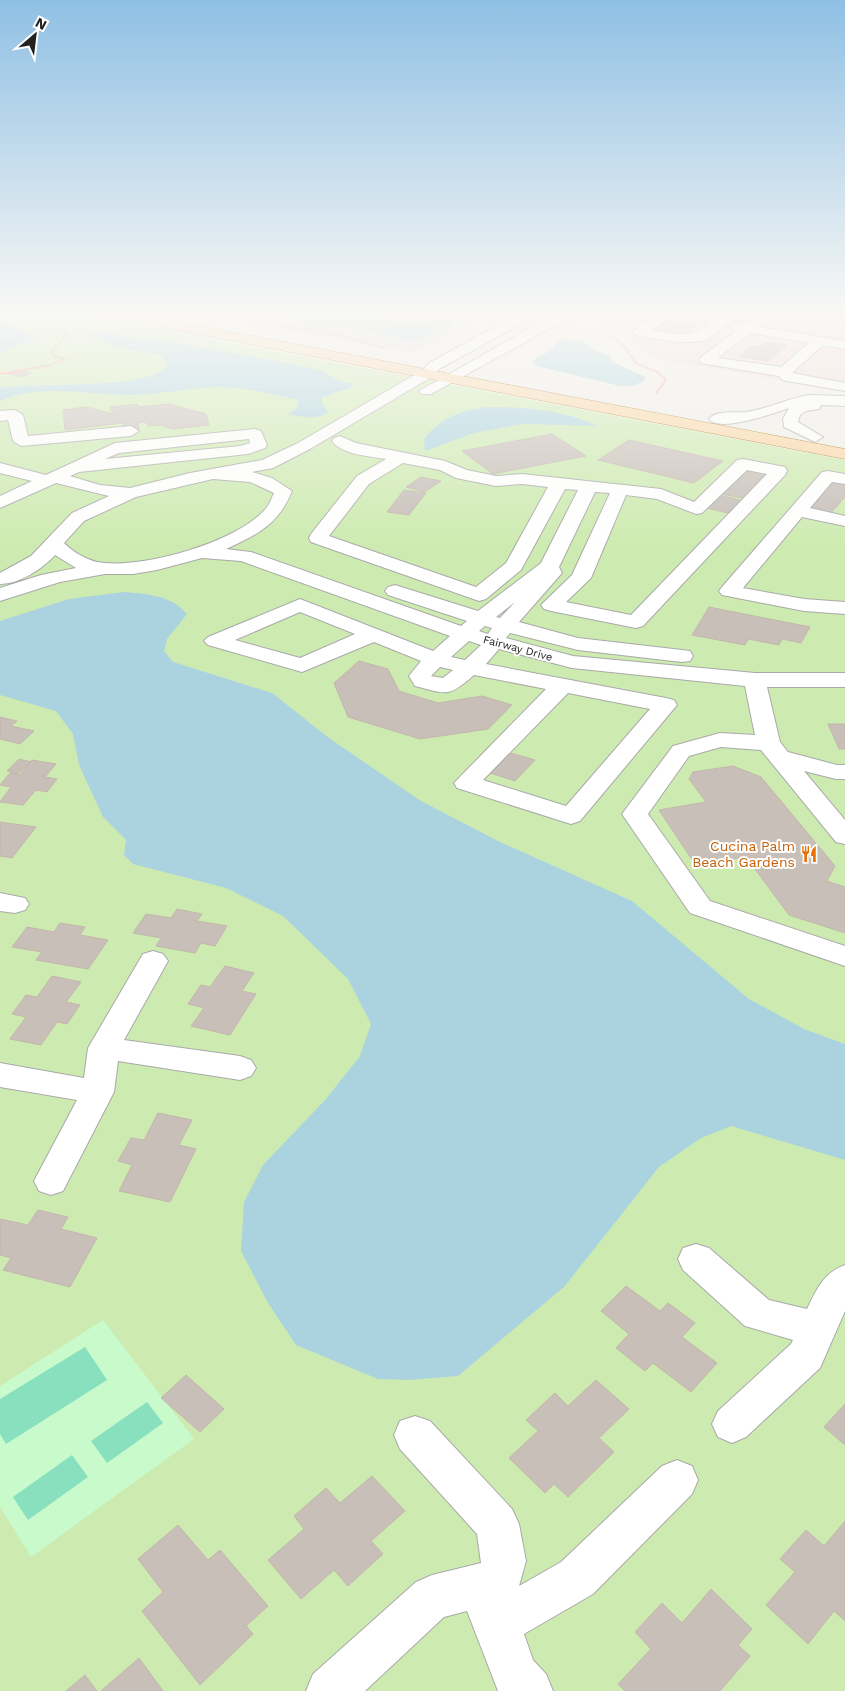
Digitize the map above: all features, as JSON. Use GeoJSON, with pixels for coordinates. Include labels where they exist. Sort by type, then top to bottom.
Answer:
{"type":"FeatureCollection","features":[{"type":"Feature","properties":{"kind":"main road"},"geometry":{"type":"LineString","coordinates":[[530,390],[845,454]]}},
{"type":"Feature","properties":{"kind":"main road"},"geometry":{"type":"LineString","coordinates":[[545,390],[845,443]]}},
{"type":"Feature","properties":{"kind":"street"},"geometry":{"type":"LineString","coordinates":[[0,580],[17,574],[45,556],[54,543],[78,517],[94,509],[130,493],[267,464],[304,446],[398,390]]}},
{"type":"Feature","properties":{"kind":"street"},"geometry":{"type":"LineString","coordinates":[[301,464],[431,390]]}},
{"type":"Feature","properties":{"kind":"street"},"geometry":{"type":"LineString","coordinates":[[717,419],[752,416],[802,401],[845,401]]}},
{"type":"Feature","properties":{"kind":"street"},"geometry":{"type":"LineString","coordinates":[[815,437],[790,424],[790,415],[797,408],[809,406],[845,407]]}},
{"type":"Feature","properties":{"kind":"street"},"geometry":{"type":"LineString","coordinates":[[0,416],[15,414],[21,441],[133,439],[206,447],[74,467]]}},
{"type":"Feature","properties":{"kind":"street"},"geometry":{"type":"LineString","coordinates":[[0,503],[133,439]]}},
{"type":"Feature","properties":{"kind":"street"},"geometry":{"type":"LineString","coordinates":[[340,441],[351,447],[445,466],[462,474],[496,481],[522,479],[661,494],[696,509],[744,464],[779,471],[636,622],[551,605],[581,578],[620,490]]}},
{"type":"Feature","properties":{"kind":"street"},"geometry":{"type":"LineString","coordinates":[[401,457],[363,480],[318,538],[479,595],[514,566],[559,483]]}},
{"type":"Feature","properties":{"kind":"street"},"geometry":{"type":"LineString","coordinates":[[0,468],[47,480],[99,490],[130,493]]}},
{"type":"Feature","properties":{"kind":"street"},"geometry":{"type":"LineString","coordinates":[[0,595],[35,582],[68,574],[140,568],[203,553],[248,532],[270,514],[282,497],[285,484],[253,476],[214,474]]}},
{"type":"Feature","properties":{"kind":"street"},"geometry":{"type":"LineString","coordinates":[[845,480],[828,476],[729,591],[804,605],[845,608]]}},
{"type":"Feature","properties":{"kind":"street"},"geometry":{"type":"LineString","coordinates":[[47,480],[81,496],[94,509]]}},
{"type":"Feature","properties":{"kind":"street"},"geometry":{"type":"LineString","coordinates":[[547,570],[481,619],[438,660],[423,671],[420,676],[423,681],[448,686],[485,654],[547,570],[589,486]]}},
{"type":"Feature","properties":{"kind":"street"},"geometry":{"type":"LineString","coordinates":[[797,512],[841,515]]}},
{"type":"Feature","properties":{"kind":"street","name":"Fairway Drive"},"geometry":{"type":"LineString","coordinates":[[248,532],[263,546],[481,619],[499,634],[572,662],[756,680],[845,680]]}},
{"type":"Feature","properties":{"kind":"street"},"geometry":{"type":"LineString","coordinates":[[54,543],[64,556],[79,563],[114,569]]}},
{"type":"Feature","properties":{"kind":"street","name":"Fairway Drive"},"geometry":{"type":"LineString","coordinates":[[203,553],[244,556],[465,634],[499,634],[758,664],[845,664]]}},
{"type":"Feature","properties":{"kind":"street"},"geometry":{"type":"LineString","coordinates":[[374,634],[302,665],[215,641],[300,605],[374,634],[438,660]]}},
{"type":"Feature","properties":{"kind":"street"},"geometry":{"type":"LineString","coordinates":[[470,668],[666,705],[571,816],[466,783],[562,686]]}},
{"type":"Feature","properties":{"kind":"street"},"geometry":{"type":"LineString","coordinates":[[756,680],[774,750],[845,836]]}},
{"type":"Feature","properties":{"kind":"street"},"geometry":{"type":"LineString","coordinates":[[845,772],[836,772],[774,750],[720,740],[681,751],[635,814],[700,907],[845,956]]}},
{"type":"Feature","properties":{"kind":"street"},"geometry":{"type":"LineString","coordinates":[[52,1181],[98,1092],[104,1048],[152,961]]}},
{"type":"Feature","properties":{"kind":"street"},"geometry":{"type":"LineString","coordinates":[[104,1048],[240,1068]]}},
{"type":"Feature","properties":{"kind":"street"},"geometry":{"type":"LineString","coordinates":[[0,1075],[98,1092]]}},
{"type":"Feature","properties":{"kind":"street"},"geometry":{"type":"LineString","coordinates":[[696,1259],[758,1314],[828,1322]]}},
{"type":"Feature","properties":{"kind":"street"},"geometry":{"type":"LineString","coordinates":[[732,1424],[806,1356],[828,1322],[839,1287],[845,1281]]}},
{"type":"Feature","properties":{"kind":"street"},"geometry":{"type":"LineString","coordinates":[[415,1435],[497,1524],[504,1561],[495,1606],[515,1676],[529,1691]]}},
{"type":"Feature","properties":{"kind":"street"},"geometry":{"type":"LineString","coordinates":[[330,1691],[432,1598],[495,1606],[577,1578],[677,1480]]}},
{"type":"Feature","properties":{"kind":"green space"},"geometry":{"type":"Polygon","coordinates":[[[0,390],[478,390],[845,460],[845,1691],[0,1691],[0,390]]]}},
{"type":"Feature","properties":{"kind":"green space"},"geometry":{"type":"Polygon","coordinates":[[[103,1320],[194,1439],[31,1557],[0,1507],[0,1386],[103,1320]]]}},
{"type":"Feature","properties":{"kind":"green space"},"geometry":{"type":"Polygon","coordinates":[[[85,1347],[107,1380],[6,1444],[0,1434],[0,1399],[85,1347]]]}},
{"type":"Feature","properties":{"kind":"green space"},"geometry":{"type":"Polygon","coordinates":[[[147,1402],[163,1423],[107,1463],[91,1441],[147,1402]]]}},
{"type":"Feature","properties":{"kind":"green space"},"geometry":{"type":"Polygon","coordinates":[[[72,1455],[88,1477],[28,1520],[13,1497],[72,1455]]]}},
{"type":"Feature","properties":{"kind":"water"},"geometry":{"type":"Polygon","coordinates":[[[0,390],[188,390],[129,395],[47,391],[31,392],[0,401],[0,390]]]}},
{"type":"Feature","properties":{"kind":"water"},"geometry":{"type":"Polygon","coordinates":[[[250,390],[344,390],[322,397],[322,403],[328,412],[319,417],[303,417],[288,414],[297,408],[299,400],[250,390]]]}},
{"type":"Feature","properties":{"kind":"water"},"geometry":{"type":"Polygon","coordinates":[[[489,407],[558,413],[597,426],[523,424],[474,433],[425,451],[424,439],[445,420],[470,410],[489,407]]]}},
{"type":"Feature","properties":{"kind":"water"},"geometry":{"type":"Polygon","coordinates":[[[124,592],[166,599],[187,614],[167,639],[164,651],[173,662],[272,693],[329,738],[421,801],[500,842],[632,901],[749,999],[804,1029],[845,1044],[845,1160],[731,1126],[701,1138],[659,1167],[564,1287],[458,1376],[409,1380],[378,1379],[296,1345],[268,1303],[241,1251],[244,1202],[263,1165],[326,1099],[360,1056],[371,1024],[348,979],[283,916],[226,888],[133,864],[124,855],[126,840],[103,817],[79,765],[73,734],[56,711],[0,695],[0,621],[69,599],[124,592]]]}},
{"type":"Feature","properties":{"kind":"building"},"geometry":{"type":"Polygon","coordinates":[[[137,404],[138,407],[168,404],[206,414],[209,425],[173,429],[160,425],[148,426],[146,422],[138,423],[139,429],[124,430],[123,423],[65,430],[63,410],[86,407],[113,414],[110,407],[137,404]]]}},
{"type":"Feature","properties":{"kind":"building"},"geometry":{"type":"Polygon","coordinates":[[[552,434],[586,456],[493,474],[462,451],[552,434]]]}},
{"type":"Feature","properties":{"kind":"building"},"geometry":{"type":"Polygon","coordinates":[[[629,440],[723,461],[694,483],[598,460],[629,440]]]}},
{"type":"Feature","properties":{"kind":"building"},"geometry":{"type":"Polygon","coordinates":[[[745,469],[766,473],[743,498],[720,494],[745,469]]]}},
{"type":"Feature","properties":{"kind":"building"},"geometry":{"type":"Polygon","coordinates":[[[421,477],[441,481],[425,492],[406,487],[421,477]]]}},
{"type":"Feature","properties":{"kind":"building"},"geometry":{"type":"Polygon","coordinates":[[[833,481],[845,483],[845,497],[831,513],[807,508],[833,481]]]}},
{"type":"Feature","properties":{"kind":"building"},"geometry":{"type":"Polygon","coordinates":[[[404,490],[426,493],[409,515],[387,512],[404,490]]]}},
{"type":"Feature","properties":{"kind":"building"},"geometry":{"type":"Polygon","coordinates":[[[718,495],[741,500],[728,513],[706,508],[718,495]]]}},
{"type":"Feature","properties":{"kind":"building"},"geometry":{"type":"Polygon","coordinates":[[[709,607],[810,627],[801,643],[782,639],[779,645],[748,639],[745,645],[692,635],[709,607]]]}},
{"type":"Feature","properties":{"kind":"building"},"geometry":{"type":"Polygon","coordinates":[[[359,661],[388,669],[399,691],[438,703],[482,696],[512,705],[488,729],[420,739],[348,717],[334,683],[359,661]]]}},
{"type":"Feature","properties":{"kind":"building"},"geometry":{"type":"Polygon","coordinates":[[[0,717],[17,721],[11,726],[34,731],[20,744],[0,739],[0,717]]]}},
{"type":"Feature","properties":{"kind":"building"},"geometry":{"type":"Polygon","coordinates":[[[828,724],[845,724],[845,749],[839,749],[828,724]]]}},
{"type":"Feature","properties":{"kind":"building"},"geometry":{"type":"Polygon","coordinates":[[[507,752],[535,760],[515,781],[487,772],[507,752]]]}},
{"type":"Feature","properties":{"kind":"building"},"geometry":{"type":"Polygon","coordinates":[[[19,759],[31,762],[18,774],[7,771],[19,759]]]}},
{"type":"Feature","properties":{"kind":"building"},"geometry":{"type":"Polygon","coordinates":[[[32,760],[56,764],[45,777],[57,779],[47,792],[36,790],[23,805],[0,802],[11,787],[0,785],[10,773],[20,775],[32,760]]]}},
{"type":"Feature","properties":{"kind":"building"},"geometry":{"type":"Polygon","coordinates":[[[733,766],[761,777],[835,866],[827,881],[845,887],[845,933],[789,915],[746,857],[695,864],[659,810],[706,802],[689,779],[693,772],[733,766]]]}},
{"type":"Feature","properties":{"kind":"building"},"geometry":{"type":"Polygon","coordinates":[[[0,822],[36,827],[12,858],[0,856],[0,822]]]}},
{"type":"Feature","properties":{"kind":"building"},"geometry":{"type":"Polygon","coordinates":[[[177,909],[202,914],[197,921],[227,926],[215,946],[201,943],[195,953],[156,946],[161,938],[133,933],[146,914],[171,918],[177,909]]]}},
{"type":"Feature","properties":{"kind":"building"},"geometry":{"type":"Polygon","coordinates":[[[60,923],[85,927],[80,935],[108,940],[88,969],[36,960],[42,952],[12,947],[27,927],[54,932],[60,923]]]}},
{"type":"Feature","properties":{"kind":"building"},"geometry":{"type":"Polygon","coordinates":[[[225,966],[254,973],[242,991],[256,994],[230,1035],[191,1026],[204,1008],[188,1004],[201,985],[210,987],[225,966]]]}},
{"type":"Feature","properties":{"kind":"building"},"geometry":{"type":"Polygon","coordinates":[[[52,976],[81,982],[66,1002],[80,1005],[67,1024],[57,1022],[41,1045],[10,1039],[26,1017],[12,1014],[26,995],[37,997],[52,976]]]}},
{"type":"Feature","properties":{"kind":"building"},"geometry":{"type":"Polygon","coordinates":[[[158,1113],[192,1120],[179,1145],[196,1149],[170,1202],[119,1191],[132,1165],[118,1161],[131,1138],[144,1140],[158,1113]]]}},
{"type":"Feature","properties":{"kind":"building"},"geometry":{"type":"Polygon","coordinates":[[[38,1210],[68,1217],[61,1229],[97,1238],[70,1287],[3,1270],[11,1258],[0,1255],[0,1219],[28,1225],[38,1210]]]}},
{"type":"Feature","properties":{"kind":"building"},"geometry":{"type":"Polygon","coordinates":[[[626,1286],[660,1311],[668,1303],[695,1323],[682,1337],[717,1363],[691,1392],[653,1363],[645,1371],[616,1348],[629,1334],[601,1311],[626,1286]]]}},
{"type":"Feature","properties":{"kind":"building"},"geometry":{"type":"Polygon","coordinates":[[[186,1375],[224,1409],[200,1432],[161,1398],[186,1375]]]}},
{"type":"Feature","properties":{"kind":"building"},"geometry":{"type":"Polygon","coordinates":[[[596,1380],[629,1409],[599,1438],[614,1452],[568,1497],[554,1484],[545,1493],[509,1458],[538,1431],[526,1420],[555,1393],[568,1406],[596,1380]]]}},
{"type":"Feature","properties":{"kind":"building"},"geometry":{"type":"Polygon","coordinates":[[[845,1404],[845,1445],[824,1427],[845,1404]]]}},
{"type":"Feature","properties":{"kind":"building"},"geometry":{"type":"Polygon","coordinates":[[[372,1476],[405,1511],[371,1541],[383,1554],[348,1586],[334,1570],[301,1599],[268,1560],[304,1529],[294,1516],[326,1488],[340,1503],[372,1476]]]}},
{"type":"Feature","properties":{"kind":"building"},"geometry":{"type":"Polygon","coordinates":[[[845,1521],[845,1621],[834,1611],[808,1644],[766,1605],[795,1572],[780,1559],[806,1530],[824,1546],[845,1521]]]}},
{"type":"Feature","properties":{"kind":"building"},"geometry":{"type":"Polygon","coordinates":[[[178,1525],[208,1560],[220,1550],[268,1606],[246,1626],[253,1634],[200,1685],[142,1611],[163,1592],[138,1559],[178,1525]]]}},
{"type":"Feature","properties":{"kind":"building"},"geometry":{"type":"Polygon","coordinates":[[[711,1589],[752,1629],[738,1645],[750,1656],[720,1691],[625,1691],[618,1684],[651,1649],[635,1632],[662,1603],[682,1623],[711,1589]]]}},
{"type":"Feature","properties":{"kind":"building"},"geometry":{"type":"Polygon","coordinates":[[[139,1658],[163,1691],[101,1691],[139,1658]]]}},
{"type":"Feature","properties":{"kind":"building"},"geometry":{"type":"Polygon","coordinates":[[[85,1675],[97,1691],[66,1691],[85,1675]]]}},
{"type":"Feature","properties":{"kind":"place","name":"Cucina Palm Beach Gardens"},"geometry":{"type":"Point","coordinates":[809,854]}}]}
